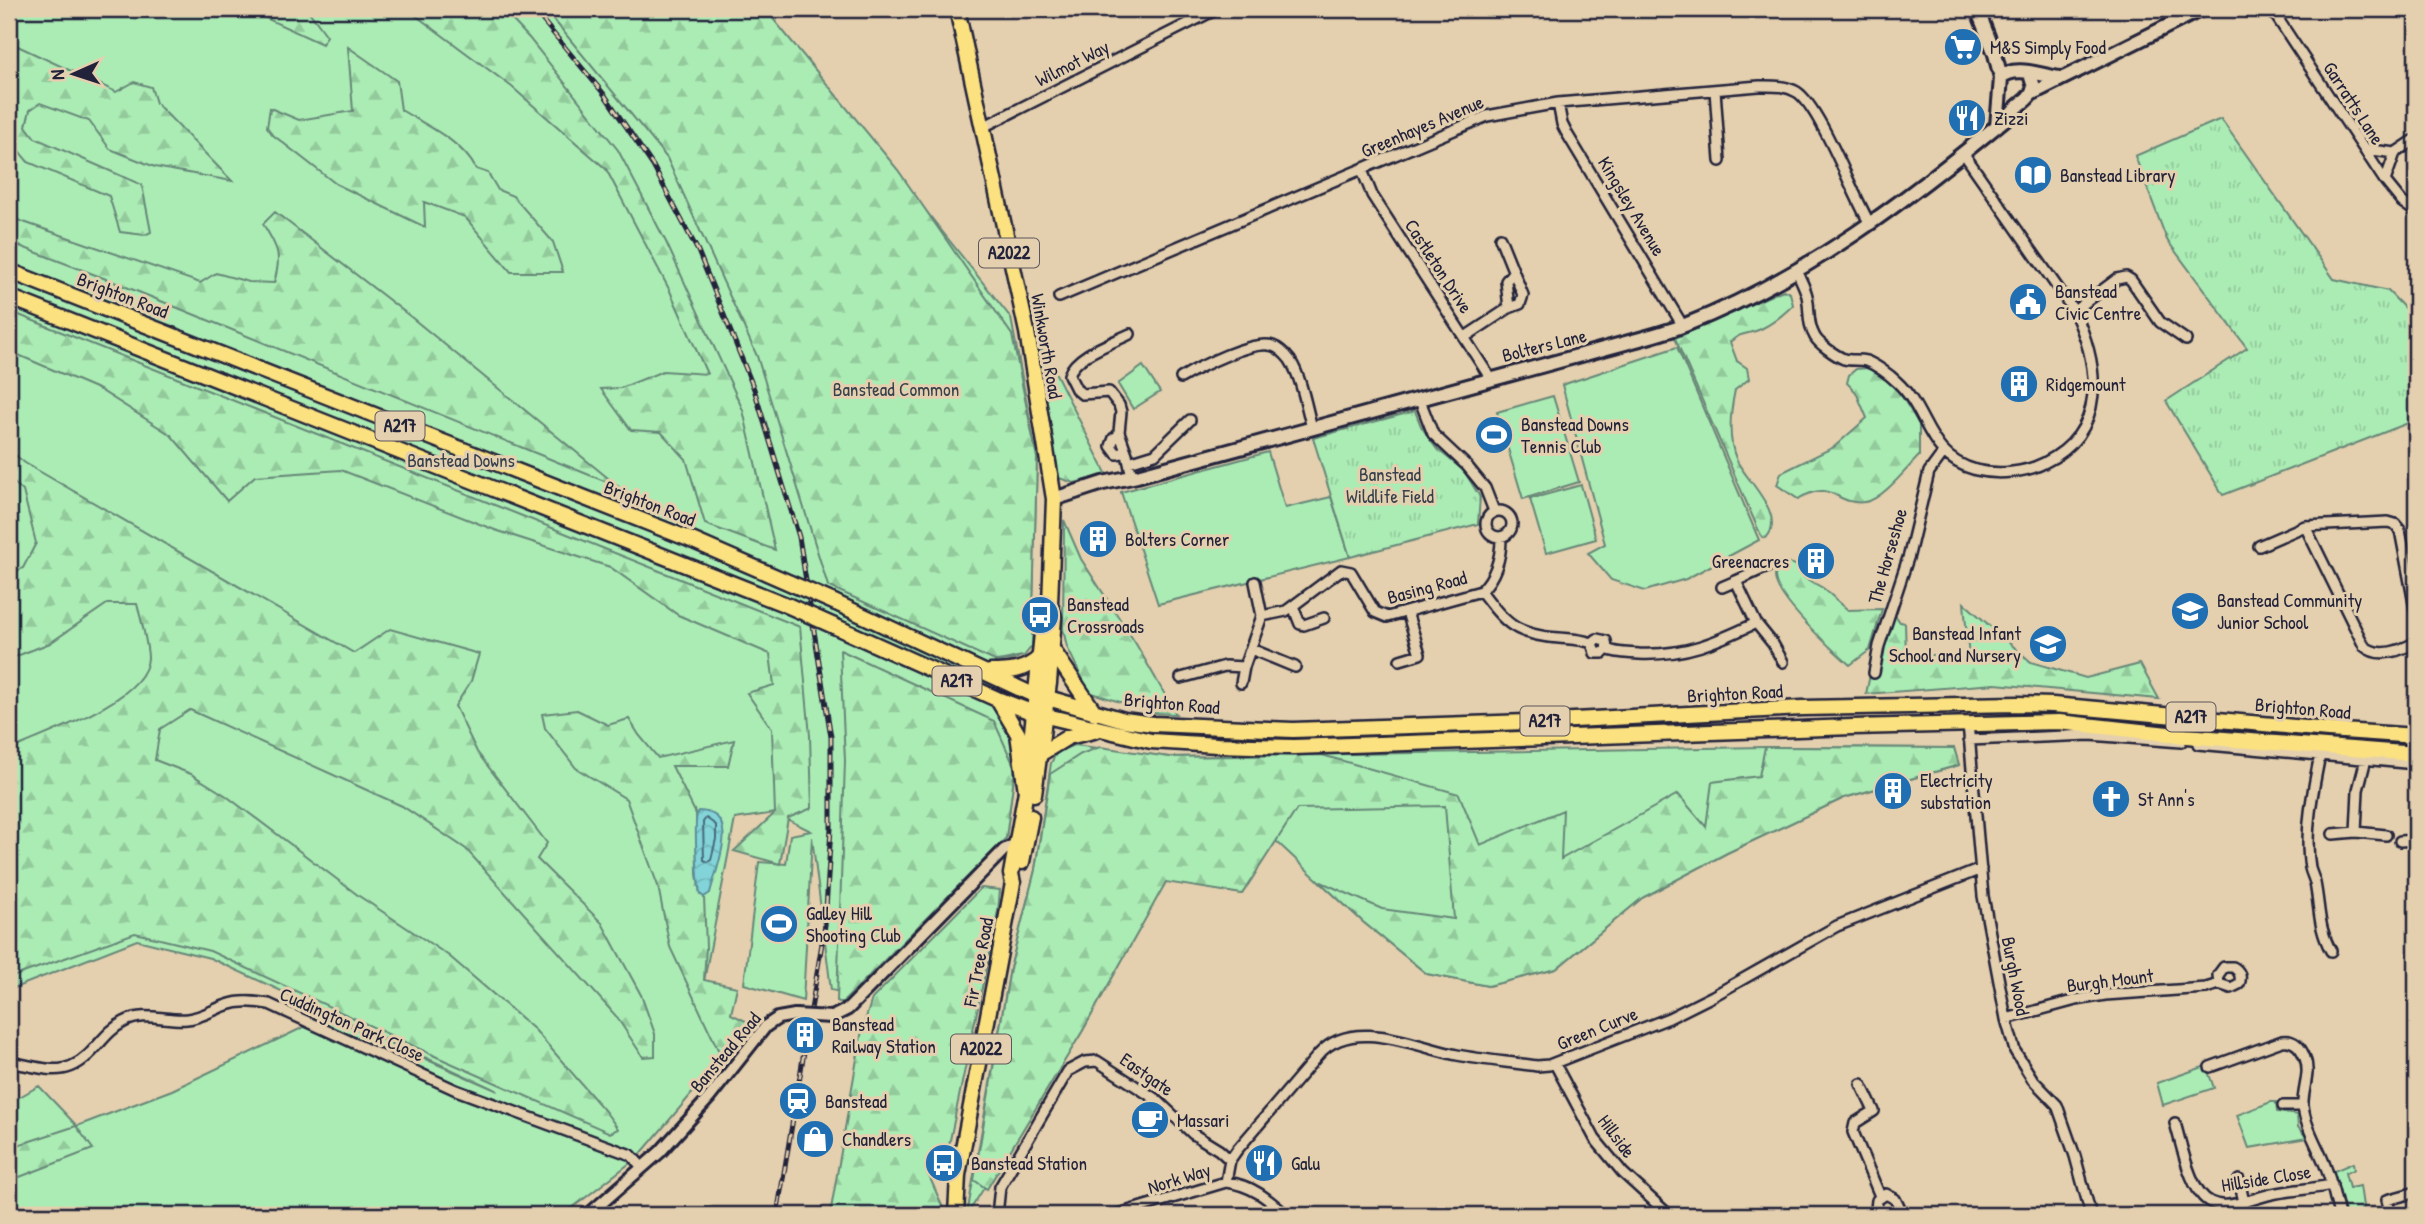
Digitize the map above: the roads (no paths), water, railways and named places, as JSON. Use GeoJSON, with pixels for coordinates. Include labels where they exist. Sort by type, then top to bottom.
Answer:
{"type":"FeatureCollection","features":[{"type":"Feature","properties":{"kind":"main road","name":"Winkworth Road"},"geometry":{"type":"LineString","coordinates":[[957,9],[1027,332],[1054,499],[1050,604]]}},
{"type":"Feature","properties":{"kind":"main road"},"geometry":{"type":"LineString","coordinates":[[1977,9],[1995,54],[2001,78]]}},
{"type":"Feature","properties":{"kind":"main road"},"geometry":{"type":"LineString","coordinates":[[2001,93],[2011,104],[2024,103],[2033,93],[2202,9]]}},
{"type":"Feature","properties":{"kind":"main road"},"geometry":{"type":"LineString","coordinates":[[1995,54],[2016,70],[2060,79]]}},
{"type":"Feature","properties":{"kind":"main road"},"geometry":{"type":"LineString","coordinates":[[1997,126],[2001,78],[2005,73],[2016,70]]}},
{"type":"Feature","properties":{"kind":"main road"},"geometry":{"type":"LineString","coordinates":[[2030,74],[2033,93]]}},
{"type":"Feature","properties":{"kind":"main road","name":"Bolters Lane"},"geometry":{"type":"LineString","coordinates":[[1054,499],[1103,483],[1573,358],[1683,326],[1797,271],[1910,195],[1964,154],[2010,115],[2017,105]]}},
{"type":"Feature","properties":{"kind":"main road","name":"Brighton Road"},"geometry":{"type":"LineString","coordinates":[[9,271],[689,539],[1042,696],[1124,720],[1293,730],[1555,721],[1802,708],[2018,704],[2416,736]]}},
{"type":"Feature","properties":{"kind":"main road","name":"Brighton Road"},"geometry":{"type":"LineString","coordinates":[[9,297],[789,606],[997,699],[1040,714],[1103,730],[1165,741],[1294,747],[2059,722],[2186,736],[2416,754]]}},
{"type":"Feature","properties":{"kind":"main road","name":"Fir Tree Road"},"geometry":{"type":"LineString","coordinates":[[956,1215],[958,1175],[1013,883],[1019,877],[1026,791],[1040,714],[1046,653],[1054,617],[1050,604]]}},
{"type":"Feature","properties":{"kind":"main road"},"geometry":{"type":"LineString","coordinates":[[985,672],[1022,669],[1046,653],[1095,713]]}},
{"type":"Feature","properties":{"kind":"main road"},"geometry":{"type":"LineString","coordinates":[[997,699],[1018,734],[1026,791]]}},
{"type":"Feature","properties":{"kind":"main road","name":"Fir Tree Road"},"geometry":{"type":"LineString","coordinates":[[1022,841],[1040,754],[1040,714]]}},
{"type":"Feature","properties":{"kind":"main road"},"geometry":{"type":"LineString","coordinates":[[1165,741],[1166,724]]}},
{"type":"Feature","properties":{"kind":"main road"},"geometry":{"type":"LineString","coordinates":[[1040,754],[1068,737],[1103,730]]}},
{"type":"Feature","properties":{"kind":"street","name":"Wilmot Way"},"geometry":{"type":"LineString","coordinates":[[981,128],[1217,9]]}},
{"type":"Feature","properties":{"kind":"street","name":"Garratts Lane"},"geometry":{"type":"LineString","coordinates":[[2268,9],[2276,16],[2385,181],[2402,202],[2416,212]]}},
{"type":"Feature","properties":{"kind":"street","name":"Greenhayes Avenue"},"geometry":{"type":"LineString","coordinates":[[1059,297],[1362,170],[1473,120],[1526,107],[1558,103],[1775,86],[1787,88],[1798,93],[1814,111],[1869,222]]}},
{"type":"Feature","properties":{"kind":"street"},"geometry":{"type":"LineString","coordinates":[[1715,90],[1720,161]]}},
{"type":"Feature","properties":{"kind":"street","name":"Kingsley Avenue"},"geometry":{"type":"LineString","coordinates":[[1558,103],[1566,132],[1683,326]]}},
{"type":"Feature","properties":{"kind":"street"},"geometry":{"type":"LineString","coordinates":[[2385,181],[2395,153],[2416,139]]}},
{"type":"Feature","properties":{"kind":"street"},"geometry":{"type":"LineString","coordinates":[[2364,149],[2395,153]]}},
{"type":"Feature","properties":{"kind":"street"},"geometry":{"type":"LineString","coordinates":[[1797,271],[1807,296],[1809,320],[1815,339],[1843,359],[1866,361],[1897,382],[1913,400],[1928,432],[1943,453],[1976,470],[1995,472],[2029,469],[2057,456],[2073,443],[2089,418],[2094,380],[2087,338],[2074,311],[1964,154]]}},
{"type":"Feature","properties":{"kind":"street","name":"Castleton Drive"},"geometry":{"type":"LineString","coordinates":[[1362,170],[1372,195],[1491,379]]}},
{"type":"Feature","properties":{"kind":"street"},"geometry":{"type":"LineString","coordinates":[[1465,337],[1523,300],[1500,238]]}},
{"type":"Feature","properties":{"kind":"street"},"geometry":{"type":"LineString","coordinates":[[1509,308],[1506,281],[1513,272]]}},
{"type":"Feature","properties":{"kind":"street"},"geometry":{"type":"LineString","coordinates":[[2074,311],[2117,279],[2126,277],[2131,280],[2160,322],[2186,340]]}},
{"type":"Feature","properties":{"kind":"street"},"geometry":{"type":"LineString","coordinates":[[1130,334],[1081,358],[1069,374],[1076,390],[1082,394],[1109,392],[1114,397],[1121,412],[1119,435],[1132,477]]}},
{"type":"Feature","properties":{"kind":"street"},"geometry":{"type":"LineString","coordinates":[[1181,378],[1206,363],[1263,345],[1273,346],[1289,359],[1296,373],[1312,428]]}},
{"type":"Feature","properties":{"kind":"street"},"geometry":{"type":"LineString","coordinates":[[1419,398],[1433,434],[1467,466],[1485,488],[1494,511]]}},
{"type":"Feature","properties":{"kind":"street"},"geometry":{"type":"LineString","coordinates":[[1127,456],[1155,454],[1190,421]]}},
{"type":"Feature","properties":{"kind":"street","name":"The Horseshoe"},"geometry":{"type":"LineString","coordinates":[[1874,673],[1886,621],[1909,555],[1929,472],[1943,453]]}},
{"type":"Feature","properties":{"kind":"street"},"geometry":{"type":"LineString","coordinates":[[1494,511],[1505,512],[1513,523],[1511,531],[1501,538],[1492,536],[1487,528],[1487,519],[1494,511]]}},
{"type":"Feature","properties":{"kind":"street"},"geometry":{"type":"LineString","coordinates":[[2259,546],[2305,526],[2388,522],[2395,524],[2400,530],[2416,614]]}},
{"type":"Feature","properties":{"kind":"street"},"geometry":{"type":"LineString","coordinates":[[2305,526],[2364,646],[2370,652],[2381,655],[2416,642]]}},
{"type":"Feature","properties":{"kind":"street","name":"Basing Road"},"geometry":{"type":"LineString","coordinates":[[1293,607],[1335,573],[1347,570],[1351,572],[1375,612],[1387,617],[1481,590],[1488,584],[1499,563],[1501,538]]}},
{"type":"Feature","properties":{"kind":"street"},"geometry":{"type":"LineString","coordinates":[[1722,587],[1767,567]]}},
{"type":"Feature","properties":{"kind":"street"},"geometry":{"type":"LineString","coordinates":[[1736,581],[1756,624],[1773,644],[1783,662]]}},
{"type":"Feature","properties":{"kind":"street"},"geometry":{"type":"LineString","coordinates":[[1241,683],[1262,616],[1255,582]]}},
{"type":"Feature","properties":{"kind":"street"},"geometry":{"type":"LineString","coordinates":[[1481,590],[1503,620],[1511,626],[1533,634],[1581,639],[1592,643],[1595,653],[1603,653],[1607,649],[1614,653],[1657,655],[1684,652],[1756,624]]}},
{"type":"Feature","properties":{"kind":"street"},"geometry":{"type":"LineString","coordinates":[[1262,616],[1277,614],[1293,607],[1300,624],[1324,618]]}},
{"type":"Feature","properties":{"kind":"street"},"geometry":{"type":"LineString","coordinates":[[1400,660],[1420,654],[1407,612]]}},
{"type":"Feature","properties":{"kind":"street"},"geometry":{"type":"LineString","coordinates":[[1251,649],[1295,667]]}},
{"type":"Feature","properties":{"kind":"street"},"geometry":{"type":"LineString","coordinates":[[1181,678],[1225,666],[1244,667]]}},
{"type":"Feature","properties":{"kind":"street","name":"Burgh Wood"},"geometry":{"type":"LineString","coordinates":[[1968,723],[1990,940],[2007,1019],[2015,1051],[2033,1080],[2057,1105],[2075,1156],[2091,1215]]}},
{"type":"Feature","properties":{"kind":"street"},"geometry":{"type":"LineString","coordinates":[[1969,740],[2090,735],[2416,764]]}},
{"type":"Feature","properties":{"kind":"street"},"geometry":{"type":"LineString","coordinates":[[2320,755],[2312,799],[2310,867],[2316,885],[2317,908],[2324,939],[2331,951]]}},
{"type":"Feature","properties":{"kind":"street"},"geometry":{"type":"LineString","coordinates":[[2356,832],[2358,790],[2366,759]]}},
{"type":"Feature","properties":{"kind":"street"},"geometry":{"type":"LineString","coordinates":[[2333,834],[2356,832],[2386,835]]}},
{"type":"Feature","properties":{"kind":"street"},"geometry":{"type":"LineString","coordinates":[[2400,841],[2416,840]]}},
{"type":"Feature","properties":{"kind":"street","name":"Banstead Road"},"geometry":{"type":"LineString","coordinates":[[588,1215],[660,1152],[709,1098],[766,1026],[778,1018],[795,1015],[832,1017],[848,1009],[997,856],[1022,841]]}},
{"type":"Feature","properties":{"kind":"street","name":"Green Curve"},"geometry":{"type":"LineString","coordinates":[[1226,1182],[1230,1160],[1326,1046],[1336,1041],[1357,1036],[1379,1037],[1456,1055],[1537,1066],[1555,1064],[1679,1013],[1837,926],[1981,869]]}},
{"type":"Feature","properties":{"kind":"street","name":"Burgh Mount"},"geometry":{"type":"LineString","coordinates":[[2007,1019],[2076,1000],[2136,992],[2206,988],[2219,984]]}},
{"type":"Feature","properties":{"kind":"street","name":"Cuddington Park Close"},"geometry":{"type":"LineString","coordinates":[[9,1062],[55,1070],[66,1069],[85,1061],[110,1031],[126,1020],[142,1016],[186,1019],[244,1001],[269,1004],[456,1090],[631,1155],[642,1167]]}},
{"type":"Feature","properties":{"kind":"street","name":"Hillside Close"},"geometry":{"type":"LineString","coordinates":[[2210,1067],[2282,1041],[2294,1042],[2301,1048],[2307,1061],[2303,1106],[2332,1185],[2339,1215]]}},
{"type":"Feature","properties":{"kind":"street","name":"Eastgate"},"geometry":{"type":"LineString","coordinates":[[996,1215],[998,1195],[1005,1178],[1068,1071],[1085,1062],[1097,1061],[1157,1100],[1193,1134],[1230,1160]]}},
{"type":"Feature","properties":{"kind":"street","name":"Hillside"},"geometry":{"type":"LineString","coordinates":[[1555,1064],[1595,1139],[1623,1174],[1669,1215]]}},
{"type":"Feature","properties":{"kind":"street"},"geometry":{"type":"LineString","coordinates":[[1861,1084],[1874,1111],[1855,1124],[1853,1132],[1880,1196],[1876,1206],[1878,1215]]}},
{"type":"Feature","properties":{"kind":"street"},"geometry":{"type":"LineString","coordinates":[[2283,1106],[2303,1106]]}},
{"type":"Feature","properties":{"kind":"street","name":"Hillside Close"},"geometry":{"type":"LineString","coordinates":[[2175,1123],[2195,1185],[2202,1197],[2211,1203],[2221,1205],[2244,1202],[2268,1194],[2332,1185]]}},
{"type":"Feature","properties":{"kind":"street"},"geometry":{"type":"LineString","coordinates":[[2239,1180],[2244,1202]]}},
{"type":"Feature","properties":{"kind":"street","name":"Nork Way"},"geometry":{"type":"LineString","coordinates":[[1115,1215],[1226,1182],[1251,1188],[1286,1215]]}},
{"type":"Feature","properties":{"kind":"street"},"geometry":{"type":"LineString","coordinates":[[2391,1215],[2387,1200],[2416,1192]]}},
{"type":"Feature","properties":{"kind":"street"},"geometry":{"type":"LineString","coordinates":[[1880,1196],[1891,1196],[1903,1215]]}},
{"type":"Feature","properties":{"kind":"water"},"geometry":{"type":"Polygon","coordinates":[[[698,811],[712,813],[720,820],[723,830],[721,856],[710,893],[704,897],[700,894],[697,864],[698,811]]]}},
{"type":"Feature","properties":{"kind":"railway"},"geometry":{"type":"LineString","coordinates":[[533,9],[604,94],[653,166],[698,251],[754,389],[799,537],[831,737],[831,828],[825,925],[777,1215]]}},
{"type":"Feature","properties":{"kind":"place","name":"M&S Simply Food"},"geometry":{"type":"Point","coordinates":[1963,47]}},
{"type":"Feature","properties":{"kind":"place","name":"Zizzi"},"geometry":{"type":"Point","coordinates":[1967,118]}},
{"type":"Feature","properties":{"kind":"place","name":"Banstead Library"},"geometry":{"type":"Point","coordinates":[2033,175]}},
{"type":"Feature","properties":{"kind":"place","name":"Banstead Civic Centre"},"geometry":{"type":"Point","coordinates":[2028,302]}},
{"type":"Feature","properties":{"kind":"place","name":"Ridgemount"},"geometry":{"type":"Point","coordinates":[2019,384]}},
{"type":"Feature","properties":{"kind":"place","name":"Banstead Downs Tennis Club"},"geometry":{"type":"Point","coordinates":[1494,435]}},
{"type":"Feature","properties":{"kind":"place","name":"Bolters Corner"},"geometry":{"type":"Point","coordinates":[1098,539]}},
{"type":"Feature","properties":{"kind":"place","name":"Greenacres"},"geometry":{"type":"Point","coordinates":[1816,561]}},
{"type":"Feature","properties":{"kind":"place","name":"Banstead Community Junior School"},"geometry":{"type":"Point","coordinates":[2190,611]}},
{"type":"Feature","properties":{"kind":"place","name":"Banstead Crossroads"},"geometry":{"type":"Point","coordinates":[1040,615]}},
{"type":"Feature","properties":{"kind":"place","name":"Banstead Infant School and Nursery"},"geometry":{"type":"Point","coordinates":[2048,644]}},
{"type":"Feature","properties":{"kind":"place","name":"Electricity substation"},"geometry":{"type":"Point","coordinates":[1893,791]}},
{"type":"Feature","properties":{"kind":"place","name":"St Ann's"},"geometry":{"type":"Point","coordinates":[2111,799]}},
{"type":"Feature","properties":{"kind":"place","name":"Galley Hill Shooting Club"},"geometry":{"type":"Point","coordinates":[779,924]}},
{"type":"Feature","properties":{"kind":"place","name":"Banstead Railway Station"},"geometry":{"type":"Point","coordinates":[805,1035]}},
{"type":"Feature","properties":{"kind":"place","name":"Banstead"},"geometry":{"type":"Point","coordinates":[798,1101]}},
{"type":"Feature","properties":{"kind":"place","name":"Massari"},"geometry":{"type":"Point","coordinates":[1150,1120]}},
{"type":"Feature","properties":{"kind":"place","name":"Chandlers"},"geometry":{"type":"Point","coordinates":[815,1139]}},
{"type":"Feature","properties":{"kind":"place","name":"Banstead Station"},"geometry":{"type":"Point","coordinates":[944,1163]}},
{"type":"Feature","properties":{"kind":"place","name":"Galu"},"geometry":{"type":"Point","coordinates":[1264,1163]}},
{"type":"Feature","properties":{"kind":"park label","name":"Banstead Common"},"geometry":{"type":"Point","coordinates":[896,389]}},
{"type":"Feature","properties":{"kind":"park label","name":"Banstead Downs"},"geometry":{"type":"Point","coordinates":[461,460]}},
{"type":"Feature","properties":{"kind":"park label","name":"Banstead Wildlife Field"},"geometry":{"type":"Point","coordinates":[1390,485]}}]}
